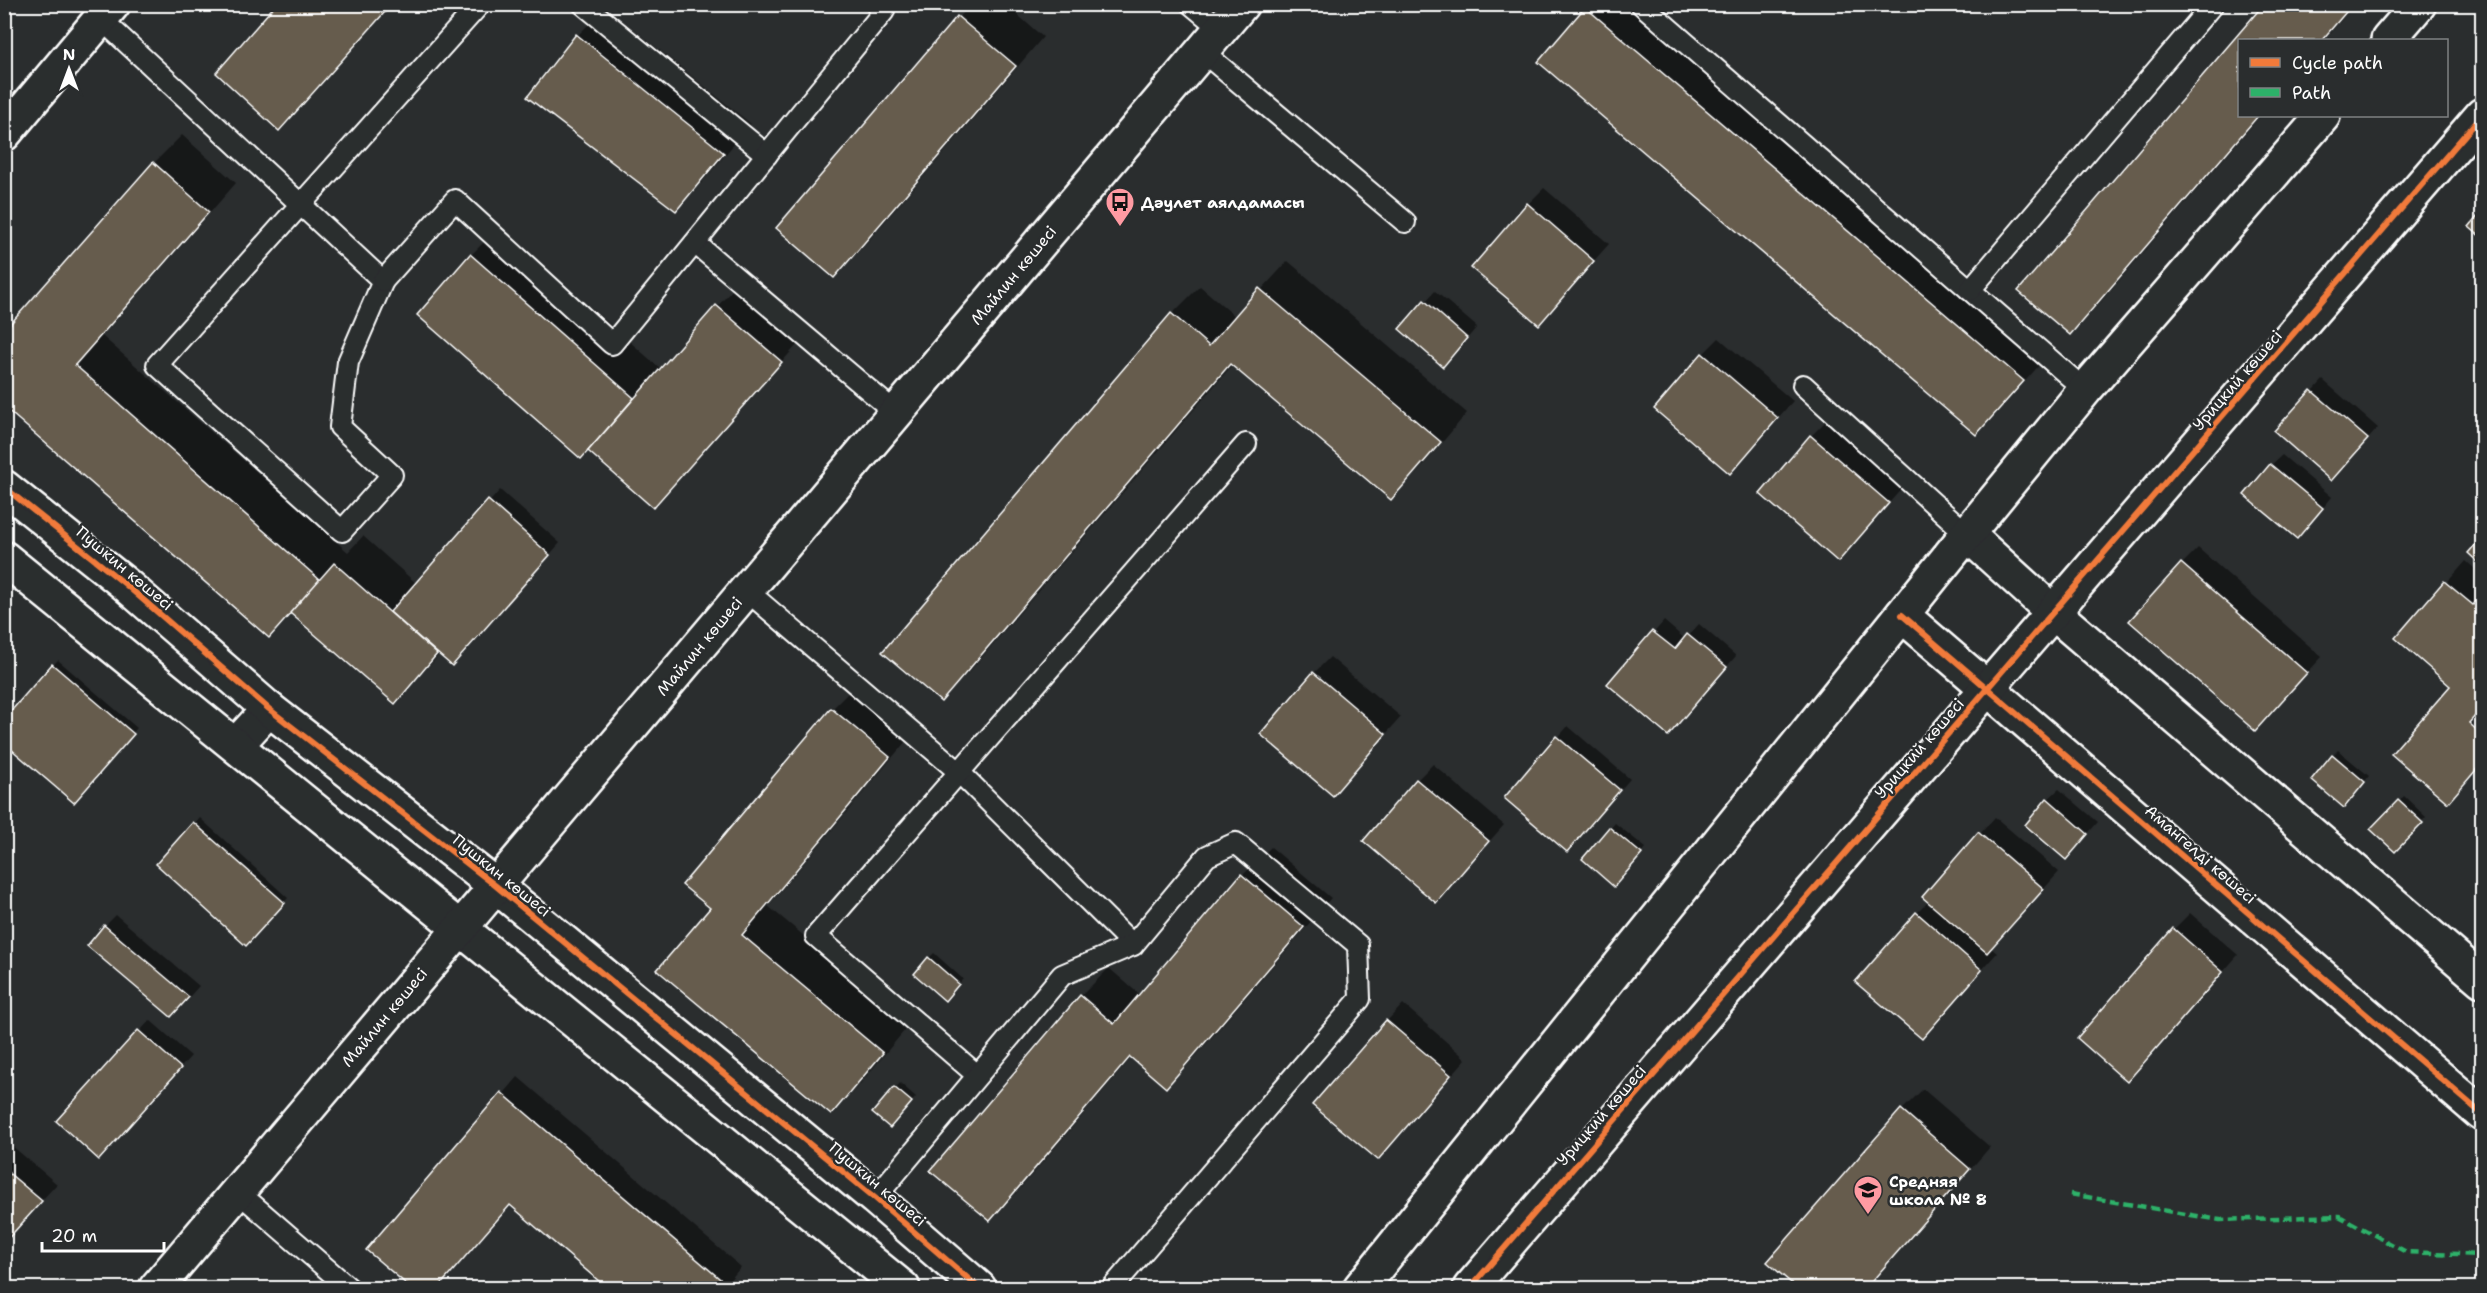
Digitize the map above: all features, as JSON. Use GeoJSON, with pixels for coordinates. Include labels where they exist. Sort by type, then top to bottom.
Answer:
{"type":"FeatureCollection","features":[{"type":"Feature","properties":{"kind":"street","name":"Майлин көшесі"},"geometry":{"type":"LineString","coordinates":[[156,1288],[1242,4]]}},
{"type":"Feature","properties":{"kind":"street"},"geometry":{"type":"LineString","coordinates":[[2389,39],[2419,4]]}},
{"type":"Feature","properties":{"kind":"street"},"geometry":{"type":"LineString","coordinates":[[4,134],[107,12]]}},
{"type":"Feature","properties":{"kind":"street","name":"Урицкий көшесі"},"geometry":{"type":"LineString","coordinates":[[1470,1288],[2482,115]]}},
{"type":"Feature","properties":{"kind":"street"},"geometry":{"type":"LineString","coordinates":[[1360,1288],[2085,390],[2322,117]]}},
{"type":"Feature","properties":{"kind":"street","name":"Пушкин көшесі"},"geometry":{"type":"LineString","coordinates":[[4,487],[125,584],[269,709],[496,886],[875,1198],[979,1288]]}},
{"type":"Feature","properties":{"kind":"street"},"geometry":{"type":"LineString","coordinates":[[1967,534],[2054,613],[2482,980]]}},
{"type":"Feature","properties":{"kind":"street"},"geometry":{"type":"LineString","coordinates":[[4,558],[903,1288]]}},
{"type":"Feature","properties":{"kind":"street","name":"Амангелді көшесі"},"geometry":{"type":"LineString","coordinates":[[1902,615],[2482,1114]]}},
{"type":"Feature","properties":{"kind":"street"},"geometry":{"type":"LineString","coordinates":[[236,745],[269,709]]}},
{"type":"Feature","properties":{"kind":"lane"},"geometry":{"type":"LineString","coordinates":[[480,4],[157,365],[342,531],[392,474],[340,427],[348,362],[382,281],[454,200],[612,344],[884,11],[876,4]]}},
{"type":"Feature","properties":{"kind":"lane"},"geometry":{"type":"LineString","coordinates":[[583,4],[767,155]]}},
{"type":"Feature","properties":{"kind":"lane"},"geometry":{"type":"LineString","coordinates":[[1191,4],[1212,41],[1405,222]]}},
{"type":"Feature","properties":{"kind":"lane"},"geometry":{"type":"LineString","coordinates":[[1641,4],[2085,390]]}},
{"type":"Feature","properties":{"kind":"lane"},"geometry":{"type":"LineString","coordinates":[[1970,290],[2213,4]]}},
{"type":"Feature","properties":{"kind":"lane"},"geometry":{"type":"LineString","coordinates":[[107,12],[300,206],[382,281]]}},
{"type":"Feature","properties":{"kind":"lane"},"geometry":{"type":"LineString","coordinates":[[695,243],[896,413]]}},
{"type":"Feature","properties":{"kind":"lane"},"geometry":{"type":"LineString","coordinates":[[1803,385],[1967,534]]}},
{"type":"Feature","properties":{"kind":"lane"},"geometry":{"type":"LineString","coordinates":[[977,1076],[816,936],[1246,444]]}},
{"type":"Feature","properties":{"kind":"lane"},"geometry":{"type":"LineString","coordinates":[[746,590],[959,772],[1133,945]]}},
{"type":"Feature","properties":{"kind":"lane"},"geometry":{"type":"LineString","coordinates":[[875,1198],[1062,975],[1133,945],[1207,856],[1236,843],[1358,945],[1360,999],[1112,1288]]}},
{"type":"Feature","properties":{"kind":"lane"},"geometry":{"type":"LineString","coordinates":[[237,1191],[349,1288]]}},
{"type":"Feature","properties":{"kind":"building"},"geometry":{"type":"Polygon","coordinates":[[[276,4],[392,4],[279,131],[216,73],[276,4]]]}},
{"type":"Feature","properties":{"kind":"building"},"geometry":{"type":"Polygon","coordinates":[[[2264,4],[2353,4],[2323,39],[2238,39],[2238,117],[2257,117],[2070,335],[2018,291],[2264,4]]]}},
{"type":"Feature","properties":{"kind":"building"},"geometry":{"type":"Polygon","coordinates":[[[1585,7],[2024,381],[1976,435],[1538,62],[1585,7]]]}},
{"type":"Feature","properties":{"kind":"building"},"geometry":{"type":"Polygon","coordinates":[[[957,16],[1016,66],[834,278],[776,228],[957,16]]]}},
{"type":"Feature","properties":{"kind":"building"},"geometry":{"type":"Polygon","coordinates":[[[576,34],[724,153],[676,211],[527,97],[576,34]]]}},
{"type":"Feature","properties":{"kind":"building"},"geometry":{"type":"Polygon","coordinates":[[[153,162],[209,212],[75,365],[320,580],[269,638],[4,407],[4,331],[153,162]]]}},
{"type":"Feature","properties":{"kind":"building"},"geometry":{"type":"Polygon","coordinates":[[[1527,203],[1594,261],[1539,325],[1471,268],[1527,203]]]}},
{"type":"Feature","properties":{"kind":"building"},"geometry":{"type":"Polygon","coordinates":[[[2482,211],[2482,238],[2469,227],[2482,211]]]}},
{"type":"Feature","properties":{"kind":"building"},"geometry":{"type":"Polygon","coordinates":[[[470,254],[634,398],[581,459],[417,315],[470,254]]]}},
{"type":"Feature","properties":{"kind":"building"},"geometry":{"type":"Polygon","coordinates":[[[1259,288],[1441,442],[1391,500],[1230,364],[941,702],[882,652],[1171,313],[1209,346],[1259,288]]]}},
{"type":"Feature","properties":{"kind":"building"},"geometry":{"type":"Polygon","coordinates":[[[1424,300],[1467,338],[1443,367],[1399,329],[1424,300]]]}},
{"type":"Feature","properties":{"kind":"building"},"geometry":{"type":"Polygon","coordinates":[[[716,305],[782,362],[653,508],[588,451],[716,305]]]}},
{"type":"Feature","properties":{"kind":"building"},"geometry":{"type":"Polygon","coordinates":[[[1702,353],[1778,418],[1730,474],[1654,409],[1702,353]]]}},
{"type":"Feature","properties":{"kind":"building"},"geometry":{"type":"Polygon","coordinates":[[[2311,390],[2368,439],[2331,481],[2274,431],[2311,390]]]}},
{"type":"Feature","properties":{"kind":"building"},"geometry":{"type":"Polygon","coordinates":[[[1810,435],[1889,503],[1838,562],[1760,494],[1810,435]]]}},
{"type":"Feature","properties":{"kind":"building"},"geometry":{"type":"Polygon","coordinates":[[[2270,464],[2323,508],[2297,539],[2244,495],[2270,464]]]}},
{"type":"Feature","properties":{"kind":"building"},"geometry":{"type":"Polygon","coordinates":[[[488,500],[550,555],[452,666],[390,612],[488,500]]]}},
{"type":"Feature","properties":{"kind":"building"},"geometry":{"type":"Polygon","coordinates":[[[2482,537],[2482,566],[2468,553],[2482,537]]]}},
{"type":"Feature","properties":{"kind":"building"},"geometry":{"type":"Polygon","coordinates":[[[334,563],[437,654],[395,704],[290,613],[334,563]]]}},
{"type":"Feature","properties":{"kind":"building"},"geometry":{"type":"Polygon","coordinates":[[[2181,563],[2307,673],[2255,731],[2129,621],[2181,563]]]}},
{"type":"Feature","properties":{"kind":"building"},"geometry":{"type":"Polygon","coordinates":[[[2444,581],[2473,605],[2482,594],[2482,708],[2469,723],[2482,735],[2482,763],[2448,803],[2391,754],[2450,686],[2395,638],[2444,581]]]}},
{"type":"Feature","properties":{"kind":"building"},"geometry":{"type":"Polygon","coordinates":[[[1652,631],[1675,649],[1687,634],[1727,667],[1668,736],[1607,684],[1652,631]]]}},
{"type":"Feature","properties":{"kind":"building"},"geometry":{"type":"Polygon","coordinates":[[[52,664],[134,734],[74,803],[4,743],[4,719],[52,664]]]}},
{"type":"Feature","properties":{"kind":"building"},"geometry":{"type":"Polygon","coordinates":[[[1313,672],[1386,734],[1333,796],[1260,734],[1313,672]]]}},
{"type":"Feature","properties":{"kind":"building"},"geometry":{"type":"Polygon","coordinates":[[[831,708],[890,757],[742,935],[883,1053],[831,1115],[657,970],[710,908],[682,885],[831,708]]]}},
{"type":"Feature","properties":{"kind":"building"},"geometry":{"type":"Polygon","coordinates":[[[1556,736],[1620,790],[1567,852],[1504,798],[1556,736]]]}},
{"type":"Feature","properties":{"kind":"building"},"geometry":{"type":"Polygon","coordinates":[[[2332,754],[2365,782],[2344,808],[2311,780],[2332,754]]]}},
{"type":"Feature","properties":{"kind":"building"},"geometry":{"type":"Polygon","coordinates":[[[1416,779],[1489,841],[1436,903],[1363,841],[1416,779]]]}},
{"type":"Feature","properties":{"kind":"building"},"geometry":{"type":"Polygon","coordinates":[[[2047,798],[2088,834],[2066,860],[2025,825],[2047,798]]]}},
{"type":"Feature","properties":{"kind":"building"},"geometry":{"type":"Polygon","coordinates":[[[2398,800],[2423,823],[2395,852],[2370,829],[2398,800]]]}},
{"type":"Feature","properties":{"kind":"building"},"geometry":{"type":"Polygon","coordinates":[[[193,822],[285,903],[246,946],[156,864],[193,822]]]}},
{"type":"Feature","properties":{"kind":"building"},"geometry":{"type":"Polygon","coordinates":[[[1609,827],[1642,854],[1614,887],[1582,859],[1609,827]]]}},
{"type":"Feature","properties":{"kind":"building"},"geometry":{"type":"Polygon","coordinates":[[[1978,832],[2044,889],[1987,953],[1922,897],[1978,832]]]}},
{"type":"Feature","properties":{"kind":"building"},"geometry":{"type":"Polygon","coordinates":[[[1241,874],[1304,927],[1166,1088],[1130,1057],[990,1221],[930,1171],[1080,995],[1114,1024],[1241,874]]]}},
{"type":"Feature","properties":{"kind":"building"},"geometry":{"type":"Polygon","coordinates":[[[1916,912],[1982,970],[1922,1039],[1855,982],[1916,912]]]}},
{"type":"Feature","properties":{"kind":"building"},"geometry":{"type":"Polygon","coordinates":[[[104,925],[189,997],[171,1017],[87,946],[104,925]]]}},
{"type":"Feature","properties":{"kind":"building"},"geometry":{"type":"Polygon","coordinates":[[[2173,928],[2223,972],[2127,1082],[2077,1038],[2173,928]]]}},
{"type":"Feature","properties":{"kind":"building"},"geometry":{"type":"Polygon","coordinates":[[[928,957],[959,984],[945,1001],[914,974],[928,957]]]}},
{"type":"Feature","properties":{"kind":"building"},"geometry":{"type":"Polygon","coordinates":[[[1386,1020],[1451,1075],[1378,1160],[1312,1105],[1386,1020]]]}},
{"type":"Feature","properties":{"kind":"building"},"geometry":{"type":"Polygon","coordinates":[[[138,1030],[181,1068],[99,1160],[56,1121],[138,1030]]]}},
{"type":"Feature","properties":{"kind":"building"},"geometry":{"type":"Polygon","coordinates":[[[894,1087],[912,1102],[890,1128],[872,1113],[894,1087]]]}},
{"type":"Feature","properties":{"kind":"building"},"geometry":{"type":"Polygon","coordinates":[[[501,1092],[726,1284],[722,1288],[607,1288],[510,1205],[438,1288],[411,1288],[366,1250],[501,1092]]]}},
{"type":"Feature","properties":{"kind":"building","name":"Средняя школа № 8"},"geometry":{"type":"Polygon","coordinates":[[[1901,1109],[1970,1169],[1866,1288],[1797,1288],[1767,1262],[1901,1109]]]}},
{"type":"Feature","properties":{"kind":"building"},"geometry":{"type":"Polygon","coordinates":[[[4,1169],[42,1201],[4,1243],[4,1169]]]}},
{"type":"Feature","properties":{"kind":"marked path"},"geometry":{"type":"LineString","coordinates":[[2070,1194],[2220,1220],[2339,1216],[2406,1252],[2482,1255]]}},
{"type":"Feature","properties":{"kind":"cycle path"},"geometry":{"type":"LineString","coordinates":[[1470,1288],[2482,115]]}},
{"type":"Feature","properties":{"kind":"cycle path"},"geometry":{"type":"LineString","coordinates":[[4,487],[125,584],[269,709],[496,886],[875,1198],[979,1288]]}},
{"type":"Feature","properties":{"kind":"cycle path"},"geometry":{"type":"LineString","coordinates":[[1902,615],[2482,1114]]}},
{"type":"Feature","properties":{"kind":"place","name":"Дәулет аялдамасы"},"geometry":{"type":"Point","coordinates":[1120,228]}},
{"type":"Feature","properties":{"kind":"place","name":"Средняя школа № 8"},"geometry":{"type":"Point","coordinates":[1868,1216]}}]}
